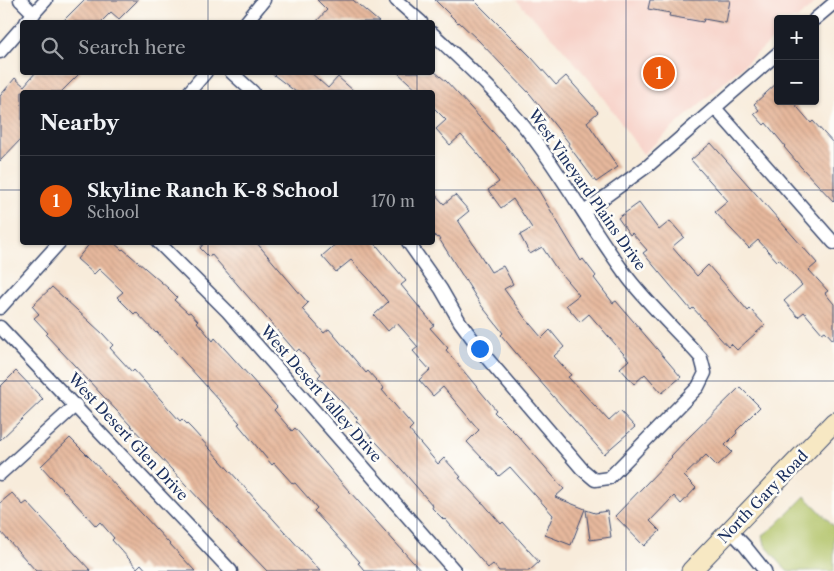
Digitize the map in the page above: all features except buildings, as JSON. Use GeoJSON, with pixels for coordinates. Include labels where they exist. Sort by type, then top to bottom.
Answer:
{"type":"FeatureCollection","features":[{"type":"Feature","properties":{"kind":"main road","name":"North Gary Road"},"geometry":{"type":"LineString","coordinates":[[691,571],[834,422]]}},
{"type":"Feature","properties":{"kind":"street"},"geometry":{"type":"LineString","coordinates":[[20,0],[30,18],[46,0]]}},
{"type":"Feature","properties":{"kind":"street"},"geometry":{"type":"LineString","coordinates":[[248,20],[264,0]]}},
{"type":"Feature","properties":{"kind":"street"},"geometry":{"type":"LineString","coordinates":[[396,0],[418,20]]}},
{"type":"Feature","properties":{"kind":"street"},"geometry":{"type":"LineString","coordinates":[[819,16],[834,3]]}},
{"type":"Feature","properties":{"kind":"street"},"geometry":{"type":"LineString","coordinates":[[0,52],[20,29]]}},
{"type":"Feature","properties":{"kind":"street","name":"West Vineyard Plains Drive"},"geometry":{"type":"LineString","coordinates":[[410,245],[432,275],[460,322],[486,357],[582,469],[595,480],[609,478],[698,388],[705,373],[701,358],[631,281],[541,149],[511,110],[480,77],[435,37]]}},
{"type":"Feature","properties":{"kind":"street"},"geometry":{"type":"LineString","coordinates":[[584,212],[649,164],[774,57]]}},
{"type":"Feature","properties":{"kind":"street"},"geometry":{"type":"LineString","coordinates":[[191,90],[203,75]]}},
{"type":"Feature","properties":{"kind":"street"},"geometry":{"type":"LineString","coordinates":[[234,75],[252,90]]}},
{"type":"Feature","properties":{"kind":"street"},"geometry":{"type":"LineString","coordinates":[[716,108],[834,244]]}},
{"type":"Feature","properties":{"kind":"street"},"geometry":{"type":"LineString","coordinates":[[0,308],[57,245]]}},
{"type":"Feature","properties":{"kind":"street","name":"West Desert Valley Drive"},"geometry":{"type":"LineString","coordinates":[[161,245],[228,312],[455,571]]}},
{"type":"Feature","properties":{"kind":"street","name":"West Desert Glen Drive"},"geometry":{"type":"LineString","coordinates":[[0,326],[231,571]]}},
{"type":"Feature","properties":{"kind":"street"},"geometry":{"type":"LineString","coordinates":[[0,474],[76,405]]}},
{"type":"Feature","properties":{"kind":"street"},"geometry":{"type":"LineString","coordinates":[[730,530],[765,571]]}},
{"type":"Feature","properties":{"kind":"shaded area"},"geometry":{"type":"Polygon","coordinates":[[[516,0],[818,0],[801,15],[774,15],[774,39],[643,154],[593,84],[557,42],[516,0]]]}},
{"type":"Feature","properties":{"kind":"green space"},"geometry":{"type":"Polygon","coordinates":[[[805,496],[834,526],[834,571],[787,571],[765,545],[763,535],[775,526],[805,496]]]}},
{"type":"Feature","properties":{"kind":"place","name":"Skyline Ranch K-8 School"},"geometry":{"type":"Point","coordinates":[659,73]}}]}
